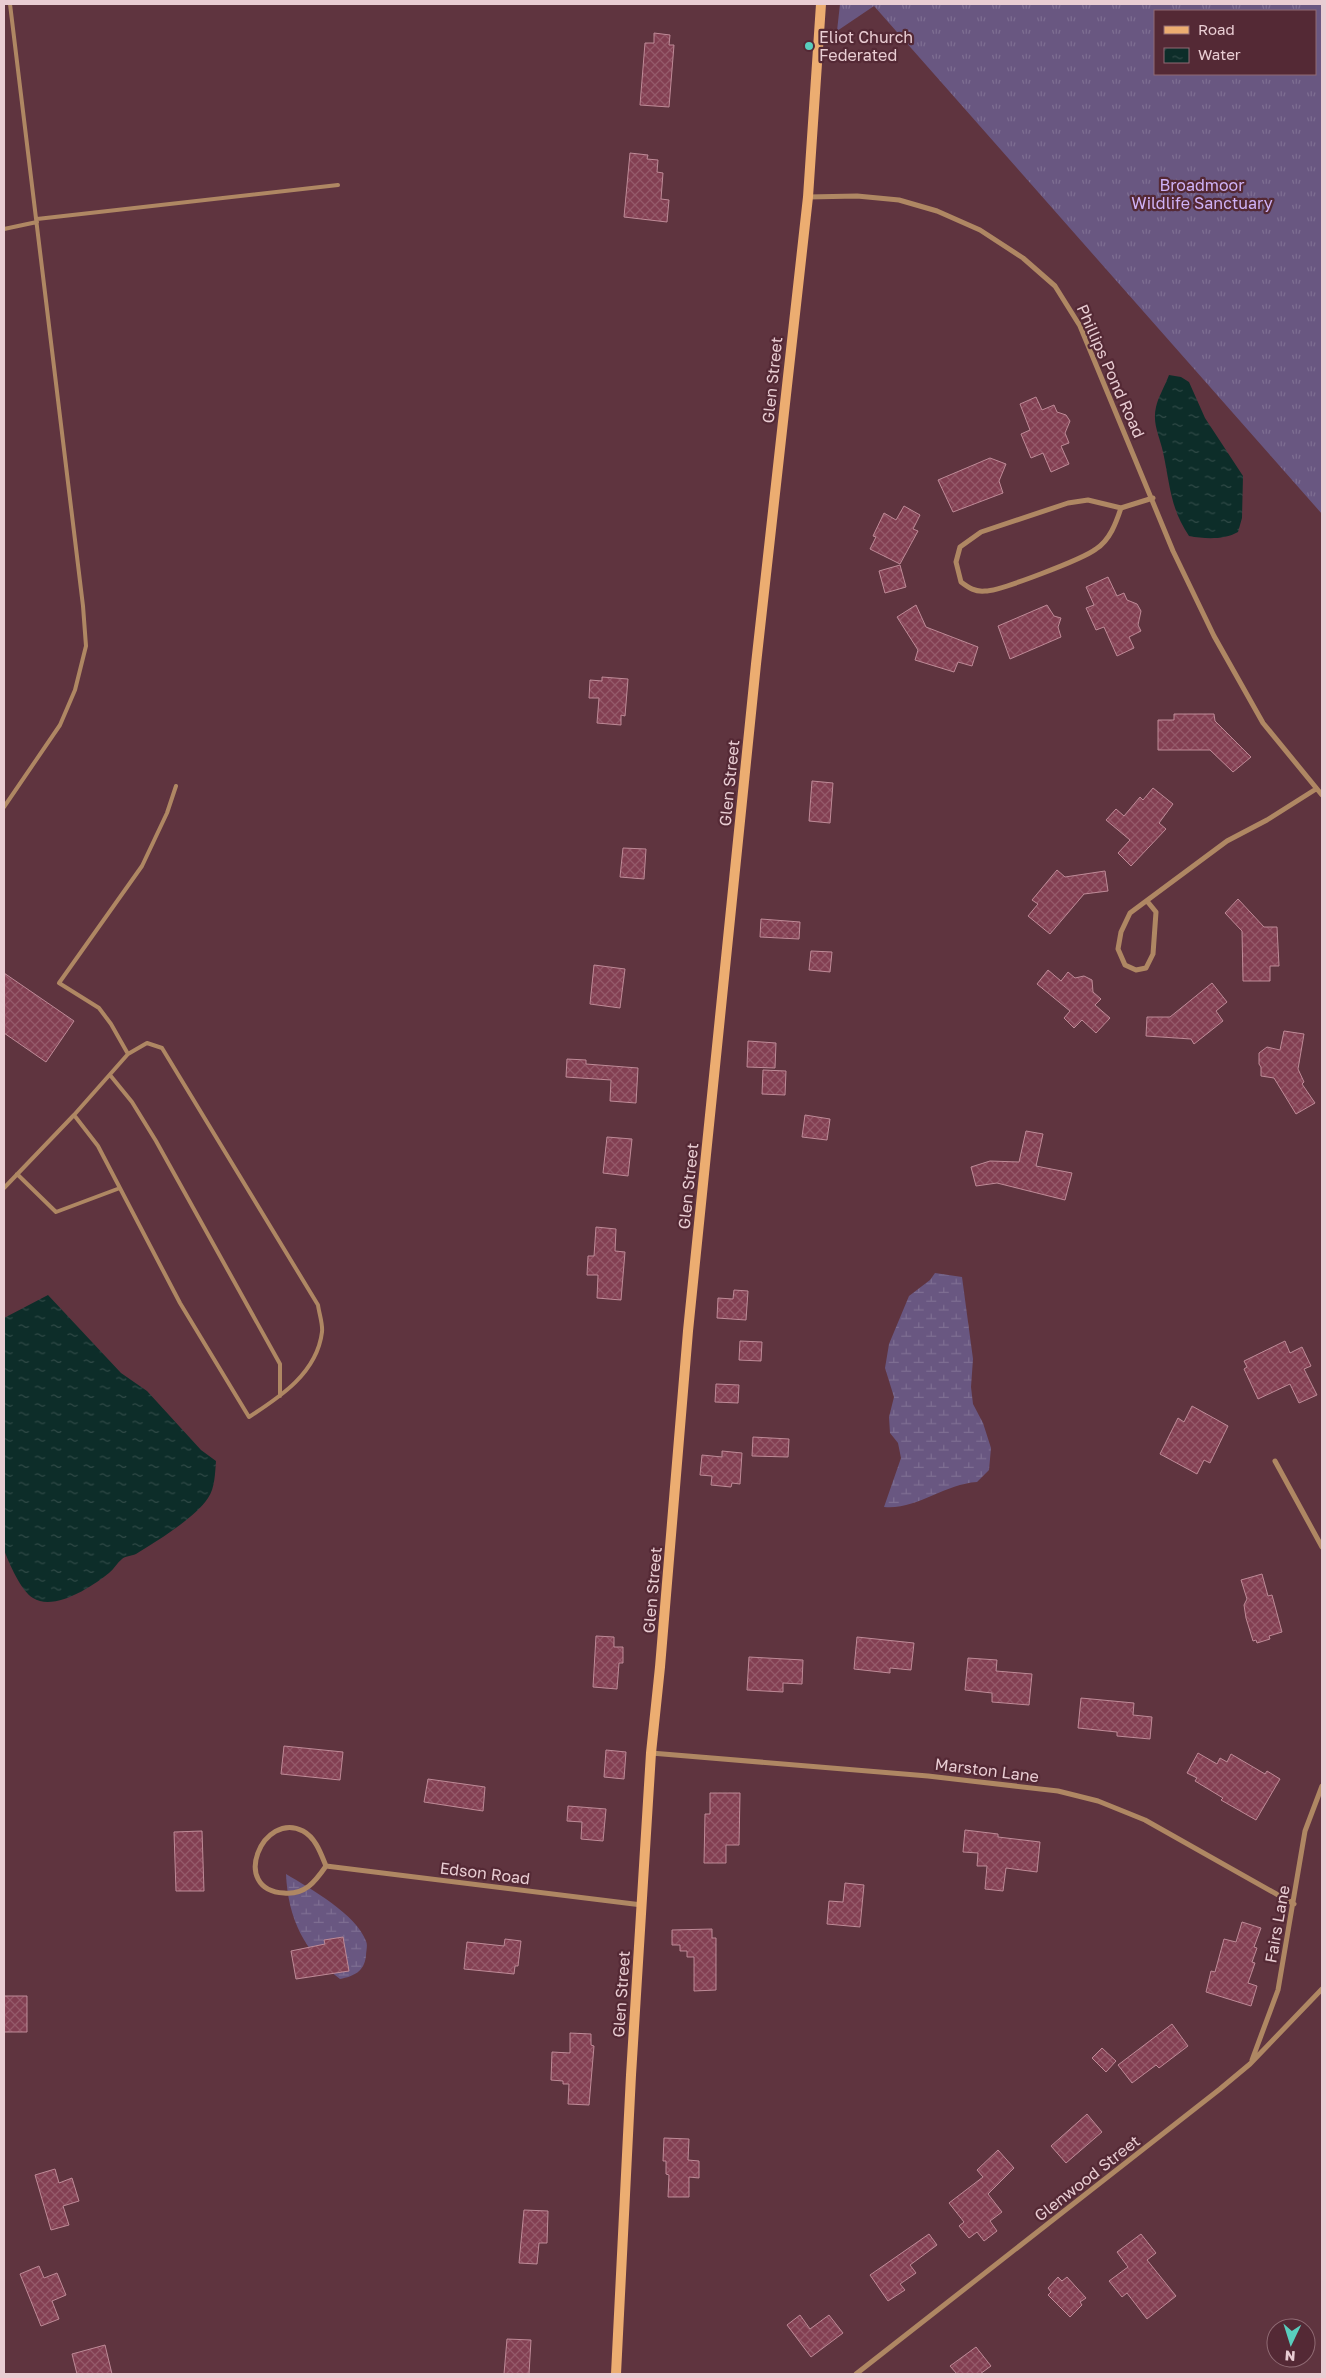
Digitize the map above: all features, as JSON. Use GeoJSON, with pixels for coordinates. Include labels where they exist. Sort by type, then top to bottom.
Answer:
{"type":"FeatureCollection","features":[{"type":"Feature","properties":{"kind":"street","name":"Glen Street"},"geometry":{"type":"LineString","coordinates":[[616,2374],[651,1753],[688,1331],[756,664],[808,197],[821,4]]}},
{"type":"Feature","properties":{"kind":"street","name":"Phillips Pond Road"},"geometry":{"type":"LineString","coordinates":[[808,197],[857,196],[899,200],[937,211],[980,230],[1023,258],[1056,286],[1080,326],[1153,498],[1173,552],[1214,636],[1264,723],[1322,795]]}},
{"type":"Feature","properties":{"kind":"street"},"geometry":{"type":"LineString","coordinates":[[1121,508],[1110,535],[1096,550],[1007,587],[986,592],[974,591],[960,582],[956,562],[960,547],[981,532],[1068,503],[1088,500],[1121,508],[1153,498]]}},
{"type":"Feature","properties":{"kind":"street"},"geometry":{"type":"LineString","coordinates":[[1147,901],[1156,912],[1153,954],[1146,968],[1136,970],[1125,965],[1118,949],[1121,932],[1130,913],[1227,841],[1267,820],[1316,789]]}},
{"type":"Feature","properties":{"kind":"street"},"geometry":{"type":"LineString","coordinates":[[1275,1461],[1322,1546]]}},
{"type":"Feature","properties":{"kind":"street","name":"Marston Lane"},"geometry":{"type":"LineString","coordinates":[[651,1753],[928,1776],[1058,1791],[1098,1801],[1145,1820],[1294,1904]]}},
{"type":"Feature","properties":{"kind":"street","name":"Fairs Lane"},"geometry":{"type":"LineString","coordinates":[[1250,2064],[1278,1990],[1305,1831],[1322,1786]]}},
{"type":"Feature","properties":{"kind":"street"},"geometry":{"type":"LineString","coordinates":[[286,1829],[303,1831],[316,1844],[326,1866],[314,1883],[294,1894],[279,1893],[266,1888],[258,1878],[255,1863],[258,1849],[270,1835],[286,1829]]}},
{"type":"Feature","properties":{"kind":"street","name":"Edson Road"},"geometry":{"type":"LineString","coordinates":[[326,1866],[642,1904]]}},
{"type":"Feature","properties":{"kind":"street","name":"Glenwood Street"},"geometry":{"type":"LineString","coordinates":[[856,2374],[1250,2064],[1322,1989]]}},
{"type":"Feature","properties":{"kind":"lane"},"geometry":{"type":"LineString","coordinates":[[4,807],[60,725],[75,690],[86,646],[83,606],[10,4]]}},
{"type":"Feature","properties":{"kind":"lane"},"geometry":{"type":"LineString","coordinates":[[4,229],[37,221],[338,185]]}},
{"type":"Feature","properties":{"kind":"lane"},"geometry":{"type":"LineString","coordinates":[[128,1054],[111,1024],[99,1008],[59,983],[142,866],[167,813],[176,786]]}},
{"type":"Feature","properties":{"kind":"lane"},"geometry":{"type":"LineString","coordinates":[[4,1188],[74,1115],[128,1054],[148,1043],[162,1048],[318,1305],[322,1332],[312,1360],[296,1383],[249,1417],[180,1303],[98,1146],[74,1115]]}},
{"type":"Feature","properties":{"kind":"lane"},"geometry":{"type":"LineString","coordinates":[[110,1075],[132,1102],[156,1141],[280,1364],[280,1396]]}},
{"type":"Feature","properties":{"kind":"lane"},"geometry":{"type":"LineString","coordinates":[[17,1174],[56,1212],[120,1188]]}},
{"type":"Feature","properties":{"kind":"green space","name":"Broadmoor Wildlife Sanctuary"},"geometry":{"type":"Polygon","coordinates":[[[840,4],[1322,4],[1322,514],[874,6],[837,31],[840,4]]]}},
{"type":"Feature","properties":{"kind":"green space"},"geometry":{"type":"Polygon","coordinates":[[[935,1273],[962,1277],[973,1359],[971,1387],[973,1404],[983,1423],[991,1448],[989,1470],[977,1482],[953,1487],[908,1505],[884,1507],[901,1458],[898,1443],[890,1433],[889,1417],[894,1397],[885,1368],[889,1344],[909,1296],[930,1280],[935,1273]]]}},
{"type":"Feature","properties":{"kind":"green space"},"geometry":{"type":"Polygon","coordinates":[[[286,1874],[332,1903],[353,1921],[361,1931],[367,1943],[367,1948],[361,1970],[340,1979],[327,1969],[308,1946],[294,1919],[287,1890],[286,1874]]]}},
{"type":"Feature","properties":{"kind":"water"},"geometry":{"type":"Polygon","coordinates":[[[1169,375],[1181,377],[1189,382],[1205,418],[1243,476],[1242,518],[1238,532],[1233,535],[1214,538],[1189,536],[1174,506],[1155,419],[1157,403],[1169,375]]]}},
{"type":"Feature","properties":{"kind":"water"},"geometry":{"type":"Polygon","coordinates":[[[48,1295],[121,1373],[147,1391],[201,1450],[216,1461],[212,1490],[202,1506],[194,1513],[175,1529],[145,1549],[123,1558],[109,1573],[93,1584],[73,1596],[51,1602],[33,1598],[24,1589],[4,1550],[4,1318],[48,1295]]]}},
{"type":"Feature","properties":{"kind":"building"},"geometry":{"type":"Polygon","coordinates":[[[654,33],[670,35],[669,45],[674,45],[669,107],[640,105],[645,43],[654,43],[654,33]]]}},
{"type":"Feature","properties":{"kind":"building"},"geometry":{"type":"Polygon","coordinates":[[[630,153],[648,155],[647,159],[658,160],[657,172],[663,173],[661,199],[669,200],[667,222],[624,217],[630,153]]]}},
{"type":"Feature","properties":{"kind":"building"},"geometry":{"type":"Polygon","coordinates":[[[1036,397],[1042,410],[1054,405],[1057,412],[1066,415],[1070,421],[1065,433],[1069,443],[1061,446],[1069,464],[1051,472],[1043,453],[1031,458],[1021,434],[1030,430],[1020,404],[1036,397]]]}},
{"type":"Feature","properties":{"kind":"building"},"geometry":{"type":"Polygon","coordinates":[[[990,458],[1006,464],[999,481],[1003,493],[953,512],[938,480],[990,458]]]}},
{"type":"Feature","properties":{"kind":"building"},"geometry":{"type":"Polygon","coordinates":[[[904,506],[920,515],[913,529],[918,531],[900,564],[870,549],[876,537],[873,536],[884,513],[896,520],[904,506]]]}},
{"type":"Feature","properties":{"kind":"building"},"geometry":{"type":"Polygon","coordinates":[[[900,565],[906,587],[885,593],[879,571],[900,565]]]}},
{"type":"Feature","properties":{"kind":"building"},"geometry":{"type":"Polygon","coordinates":[[[1108,577],[1117,596],[1124,593],[1127,600],[1137,604],[1141,611],[1138,625],[1141,631],[1129,637],[1134,648],[1117,656],[1104,627],[1096,630],[1086,608],[1094,605],[1086,587],[1108,577]]]}},
{"type":"Feature","properties":{"kind":"building"},"geometry":{"type":"Polygon","coordinates":[[[916,605],[926,627],[978,647],[972,666],[958,662],[954,672],[915,660],[918,650],[897,617],[916,605]]]}},
{"type":"Feature","properties":{"kind":"building"},"geometry":{"type":"Polygon","coordinates":[[[1047,605],[1054,616],[1061,618],[1058,627],[1061,637],[1010,659],[998,626],[1047,605]]]}},
{"type":"Feature","properties":{"kind":"building"},"geometry":{"type":"Polygon","coordinates":[[[602,677],[628,679],[625,716],[621,715],[621,725],[597,723],[599,698],[589,698],[590,680],[602,681],[602,677]]]}},
{"type":"Feature","properties":{"kind":"building"},"geometry":{"type":"Polygon","coordinates":[[[1174,714],[1214,714],[1215,721],[1251,757],[1233,772],[1210,750],[1158,750],[1158,720],[1174,720],[1174,714]]]}},
{"type":"Feature","properties":{"kind":"building"},"geometry":{"type":"Polygon","coordinates":[[[812,781],[833,783],[830,823],[809,821],[812,781]]]}},
{"type":"Feature","properties":{"kind":"building"},"geometry":{"type":"Polygon","coordinates":[[[1153,788],[1173,804],[1159,823],[1166,829],[1131,866],[1118,853],[1130,840],[1106,820],[1116,809],[1124,816],[1140,797],[1143,800],[1153,788]]]}},
{"type":"Feature","properties":{"kind":"building"},"geometry":{"type":"Polygon","coordinates":[[[623,848],[646,849],[644,879],[620,877],[623,848]]]}},
{"type":"Feature","properties":{"kind":"building"},"geometry":{"type":"Polygon","coordinates":[[[1057,870],[1065,877],[1105,871],[1108,891],[1084,894],[1050,934],[1028,916],[1038,904],[1032,900],[1057,870]]]}},
{"type":"Feature","properties":{"kind":"building"},"geometry":{"type":"Polygon","coordinates":[[[1238,899],[1264,927],[1277,927],[1279,966],[1270,966],[1270,981],[1243,981],[1242,931],[1225,913],[1238,899]]]}},
{"type":"Feature","properties":{"kind":"building"},"geometry":{"type":"Polygon","coordinates":[[[761,919],[800,922],[799,939],[760,937],[761,919]]]}},
{"type":"Feature","properties":{"kind":"building"},"geometry":{"type":"Polygon","coordinates":[[[811,951],[832,952],[830,972],[809,970],[811,951]]]}},
{"type":"Feature","properties":{"kind":"building"},"geometry":{"type":"Polygon","coordinates":[[[594,965],[625,969],[620,1008],[590,1004],[594,965]]]}},
{"type":"Feature","properties":{"kind":"building"},"geometry":{"type":"Polygon","coordinates":[[[1048,970],[1061,981],[1068,972],[1075,978],[1084,976],[1092,980],[1093,992],[1101,999],[1095,1005],[1110,1018],[1096,1033],[1082,1020],[1074,1028],[1064,1018],[1070,1011],[1037,984],[1048,970]]]}},
{"type":"Feature","properties":{"kind":"building"},"geometry":{"type":"Polygon","coordinates":[[[4,973],[74,1021],[46,1062],[4,1033],[4,973]]]}},
{"type":"Feature","properties":{"kind":"building"},"geometry":{"type":"Polygon","coordinates":[[[1212,983],[1227,1002],[1216,1011],[1223,1021],[1194,1044],[1191,1039],[1146,1036],[1147,1017],[1170,1017],[1212,983]]]}},
{"type":"Feature","properties":{"kind":"building"},"geometry":{"type":"Polygon","coordinates":[[[1284,1031],[1304,1034],[1298,1069],[1304,1082],[1302,1084],[1315,1103],[1296,1114],[1274,1078],[1261,1076],[1259,1064],[1259,1053],[1267,1047],[1280,1050],[1284,1031]]]}},
{"type":"Feature","properties":{"kind":"building"},"geometry":{"type":"Polygon","coordinates":[[[748,1041],[776,1043],[775,1068],[747,1067],[748,1041]]]}},
{"type":"Feature","properties":{"kind":"building"},"geometry":{"type":"Polygon","coordinates":[[[567,1059],[586,1060],[586,1064],[638,1068],[636,1103],[610,1101],[611,1080],[566,1077],[567,1059]]]}},
{"type":"Feature","properties":{"kind":"building"},"geometry":{"type":"Polygon","coordinates":[[[763,1070],[786,1071],[785,1095],[762,1094],[763,1070]]]}},
{"type":"Feature","properties":{"kind":"building"},"geometry":{"type":"Polygon","coordinates":[[[805,1115],[830,1119],[827,1140],[802,1137],[805,1115]]]}},
{"type":"Feature","properties":{"kind":"building"},"geometry":{"type":"Polygon","coordinates":[[[1026,1131],[1043,1134],[1036,1166],[1072,1173],[1065,1200],[997,1183],[976,1186],[971,1167],[990,1161],[1019,1162],[1026,1131]]]}},
{"type":"Feature","properties":{"kind":"building"},"geometry":{"type":"Polygon","coordinates":[[[607,1137],[632,1139],[628,1176],[603,1173],[607,1137]]]}},
{"type":"Feature","properties":{"kind":"building"},"geometry":{"type":"Polygon","coordinates":[[[596,1227],[616,1229],[615,1251],[625,1252],[621,1300],[597,1298],[598,1275],[587,1275],[588,1256],[594,1256],[596,1227]]]}},
{"type":"Feature","properties":{"kind":"building"},"geometry":{"type":"Polygon","coordinates":[[[734,1290],[748,1291],[746,1320],[717,1318],[718,1298],[733,1299],[734,1290]]]}},
{"type":"Feature","properties":{"kind":"building"},"geometry":{"type":"Polygon","coordinates":[[[740,1341],[762,1342],[761,1361],[739,1360],[740,1341]]]}},
{"type":"Feature","properties":{"kind":"building"},"geometry":{"type":"Polygon","coordinates":[[[1285,1341],[1290,1353],[1302,1347],[1311,1366],[1304,1369],[1317,1395],[1299,1403],[1290,1384],[1258,1399],[1244,1369],[1247,1367],[1244,1361],[1285,1341]]]}},
{"type":"Feature","properties":{"kind":"building"},"geometry":{"type":"Polygon","coordinates":[[[716,1384],[739,1385],[738,1403],[715,1402],[716,1384]]]}},
{"type":"Feature","properties":{"kind":"building"},"geometry":{"type":"Polygon","coordinates":[[[1192,1406],[1228,1426],[1210,1463],[1204,1460],[1197,1474],[1160,1454],[1178,1418],[1184,1422],[1192,1406]]]}},
{"type":"Feature","properties":{"kind":"building"},"geometry":{"type":"Polygon","coordinates":[[[753,1437],[789,1439],[788,1457],[752,1456],[753,1437]]]}},
{"type":"Feature","properties":{"kind":"building"},"geometry":{"type":"Polygon","coordinates":[[[722,1451],[742,1453],[740,1484],[732,1483],[731,1487],[711,1485],[712,1476],[700,1475],[702,1455],[722,1457],[722,1451]]]}},
{"type":"Feature","properties":{"kind":"building"},"geometry":{"type":"Polygon","coordinates":[[[1262,1574],[1268,1596],[1272,1595],[1282,1632],[1269,1636],[1270,1639],[1257,1643],[1256,1640],[1253,1641],[1246,1618],[1244,1605],[1247,1599],[1241,1580],[1262,1574]]]}},
{"type":"Feature","properties":{"kind":"building"},"geometry":{"type":"Polygon","coordinates":[[[596,1636],[614,1637],[614,1647],[623,1647],[623,1663],[619,1663],[617,1689],[593,1687],[596,1636]]]}},
{"type":"Feature","properties":{"kind":"building"},"geometry":{"type":"Polygon","coordinates":[[[857,1637],[914,1643],[911,1670],[890,1668],[890,1673],[854,1669],[857,1637]]]}},
{"type":"Feature","properties":{"kind":"building"},"geometry":{"type":"Polygon","coordinates":[[[749,1657],[803,1660],[802,1684],[783,1683],[783,1692],[747,1690],[749,1657]]]}},
{"type":"Feature","properties":{"kind":"building"},"geometry":{"type":"Polygon","coordinates":[[[968,1658],[997,1660],[996,1671],[1032,1674],[1029,1705],[992,1702],[992,1693],[965,1690],[968,1658]]]}},
{"type":"Feature","properties":{"kind":"building"},"geometry":{"type":"Polygon","coordinates":[[[1081,1698],[1134,1703],[1133,1715],[1152,1717],[1150,1739],[1117,1736],[1117,1732],[1078,1728],[1081,1698]]]}},
{"type":"Feature","properties":{"kind":"building"},"geometry":{"type":"Polygon","coordinates":[[[284,1746],[343,1752],[340,1780],[281,1774],[284,1746]]]}},
{"type":"Feature","properties":{"kind":"building"},"geometry":{"type":"Polygon","coordinates":[[[606,1750],[626,1752],[624,1779],[604,1777],[606,1750]]]}},
{"type":"Feature","properties":{"kind":"building"},"geometry":{"type":"Polygon","coordinates":[[[1198,1753],[1217,1764],[1220,1758],[1227,1762],[1231,1754],[1265,1774],[1267,1771],[1280,1779],[1256,1820],[1221,1800],[1223,1798],[1195,1781],[1197,1778],[1187,1773],[1198,1753]]]}},
{"type":"Feature","properties":{"kind":"building"},"geometry":{"type":"Polygon","coordinates":[[[428,1779],[485,1787],[483,1811],[424,1802],[428,1779]]]}},
{"type":"Feature","properties":{"kind":"building"},"geometry":{"type":"Polygon","coordinates":[[[710,1793],[740,1793],[739,1845],[726,1845],[726,1863],[704,1863],[705,1814],[710,1814],[710,1793]]]}},
{"type":"Feature","properties":{"kind":"building"},"geometry":{"type":"Polygon","coordinates":[[[568,1806],[606,1809],[603,1841],[581,1839],[582,1822],[567,1821],[568,1806]]]}},
{"type":"Feature","properties":{"kind":"building"},"geometry":{"type":"Polygon","coordinates":[[[965,1830],[998,1834],[998,1837],[1040,1842],[1037,1872],[1006,1868],[1003,1891],[985,1889],[987,1866],[977,1866],[978,1853],[963,1852],[965,1830]]]}},
{"type":"Feature","properties":{"kind":"building"},"geometry":{"type":"Polygon","coordinates":[[[202,1831],[204,1891],[176,1891],[174,1832],[202,1831]]]}},
{"type":"Feature","properties":{"kind":"building"},"geometry":{"type":"Polygon","coordinates":[[[845,1883],[864,1885],[860,1927],[827,1924],[829,1901],[843,1902],[845,1883]]]}},
{"type":"Feature","properties":{"kind":"building"},"geometry":{"type":"Polygon","coordinates":[[[1242,1922],[1261,1928],[1254,1947],[1257,1948],[1252,1962],[1255,1963],[1248,1983],[1257,1986],[1251,2006],[1206,1992],[1211,1971],[1215,1972],[1224,1939],[1236,1942],[1242,1922]]]}},
{"type":"Feature","properties":{"kind":"building"},"geometry":{"type":"Polygon","coordinates":[[[712,1929],[712,1938],[716,1938],[716,1990],[694,1991],[694,1957],[687,1957],[687,1951],[680,1951],[680,1945],[672,1945],[672,1930],[712,1929]]]}},
{"type":"Feature","properties":{"kind":"building"},"geometry":{"type":"Polygon","coordinates":[[[343,1937],[349,1971],[296,1979],[291,1951],[325,1944],[324,1940],[343,1937]]]}},
{"type":"Feature","properties":{"kind":"building"},"geometry":{"type":"Polygon","coordinates":[[[505,1939],[521,1941],[518,1966],[515,1966],[514,1974],[464,1969],[467,1942],[504,1946],[505,1939]]]}},
{"type":"Feature","properties":{"kind":"building"},"geometry":{"type":"Polygon","coordinates":[[[4,1996],[27,1996],[27,2032],[4,2032],[4,1996]]]}},
{"type":"Feature","properties":{"kind":"building"},"geometry":{"type":"Polygon","coordinates":[[[1172,2024],[1188,2046],[1159,2068],[1156,2065],[1132,2083],[1118,2065],[1172,2024]]]}},
{"type":"Feature","properties":{"kind":"building"},"geometry":{"type":"Polygon","coordinates":[[[570,2033],[591,2034],[591,2045],[594,2046],[589,2105],[568,2104],[569,2084],[563,2084],[563,2081],[551,2080],[552,2052],[570,2053],[570,2033]]]}},
{"type":"Feature","properties":{"kind":"building"},"geometry":{"type":"Polygon","coordinates":[[[1102,2048],[1116,2061],[1106,2072],[1092,2058],[1102,2048]]]}},
{"type":"Feature","properties":{"kind":"building"},"geometry":{"type":"Polygon","coordinates":[[[1087,2114],[1102,2132],[1066,2163],[1051,2146],[1087,2114]]]}},
{"type":"Feature","properties":{"kind":"building"},"geometry":{"type":"Polygon","coordinates":[[[664,2138],[689,2139],[688,2160],[699,2161],[699,2178],[689,2177],[689,2197],[668,2197],[669,2175],[666,2174],[666,2161],[663,2161],[664,2138]]]}},
{"type":"Feature","properties":{"kind":"building"},"geometry":{"type":"Polygon","coordinates":[[[998,2150],[1014,2168],[988,2194],[1002,2212],[990,2221],[997,2231],[984,2241],[977,2232],[969,2238],[959,2226],[964,2222],[949,2203],[983,2177],[977,2170],[998,2150]]]}},
{"type":"Feature","properties":{"kind":"building"},"geometry":{"type":"Polygon","coordinates":[[[55,2169],[59,2183],[72,2178],[79,2201],[63,2206],[69,2225],[51,2230],[35,2175],[55,2169]]]}},
{"type":"Feature","properties":{"kind":"building"},"geometry":{"type":"Polygon","coordinates":[[[524,2210],[548,2211],[547,2243],[539,2243],[537,2264],[519,2263],[524,2210]]]}},
{"type":"Feature","properties":{"kind":"building"},"geometry":{"type":"Polygon","coordinates":[[[929,2234],[937,2245],[910,2265],[916,2273],[900,2284],[905,2290],[888,2301],[870,2275],[929,2234]]]}},
{"type":"Feature","properties":{"kind":"building"},"geometry":{"type":"Polygon","coordinates":[[[1141,2234],[1156,2253],[1147,2260],[1176,2296],[1147,2319],[1127,2293],[1122,2297],[1109,2281],[1128,2267],[1117,2252],[1141,2234]]]}},
{"type":"Feature","properties":{"kind":"building"},"geometry":{"type":"Polygon","coordinates":[[[39,2266],[44,2278],[57,2273],[66,2295],[52,2301],[59,2319],[41,2326],[20,2274],[39,2266]]]}},
{"type":"Feature","properties":{"kind":"building"},"geometry":{"type":"Polygon","coordinates":[[[1058,2277],[1062,2281],[1067,2277],[1086,2298],[1080,2302],[1082,2305],[1070,2317],[1048,2295],[1051,2292],[1048,2288],[1058,2277]]]}},
{"type":"Feature","properties":{"kind":"building"},"geometry":{"type":"Polygon","coordinates":[[[800,2315],[810,2329],[829,2315],[843,2333],[811,2357],[787,2325],[800,2315]]]}},
{"type":"Feature","properties":{"kind":"building"},"geometry":{"type":"Polygon","coordinates":[[[507,2339],[531,2340],[529,2374],[504,2374],[507,2339]]]}},
{"type":"Feature","properties":{"kind":"building"},"geometry":{"type":"Polygon","coordinates":[[[105,2345],[112,2374],[77,2374],[72,2354],[105,2345]]]}},
{"type":"Feature","properties":{"kind":"building"},"geometry":{"type":"Polygon","coordinates":[[[976,2347],[991,2366],[980,2374],[957,2374],[950,2366],[976,2347]]]}},
{"type":"Feature","properties":{"kind":"place","name":"Eliot Church Federated"},"geometry":{"type":"Point","coordinates":[809,46]}}]}
